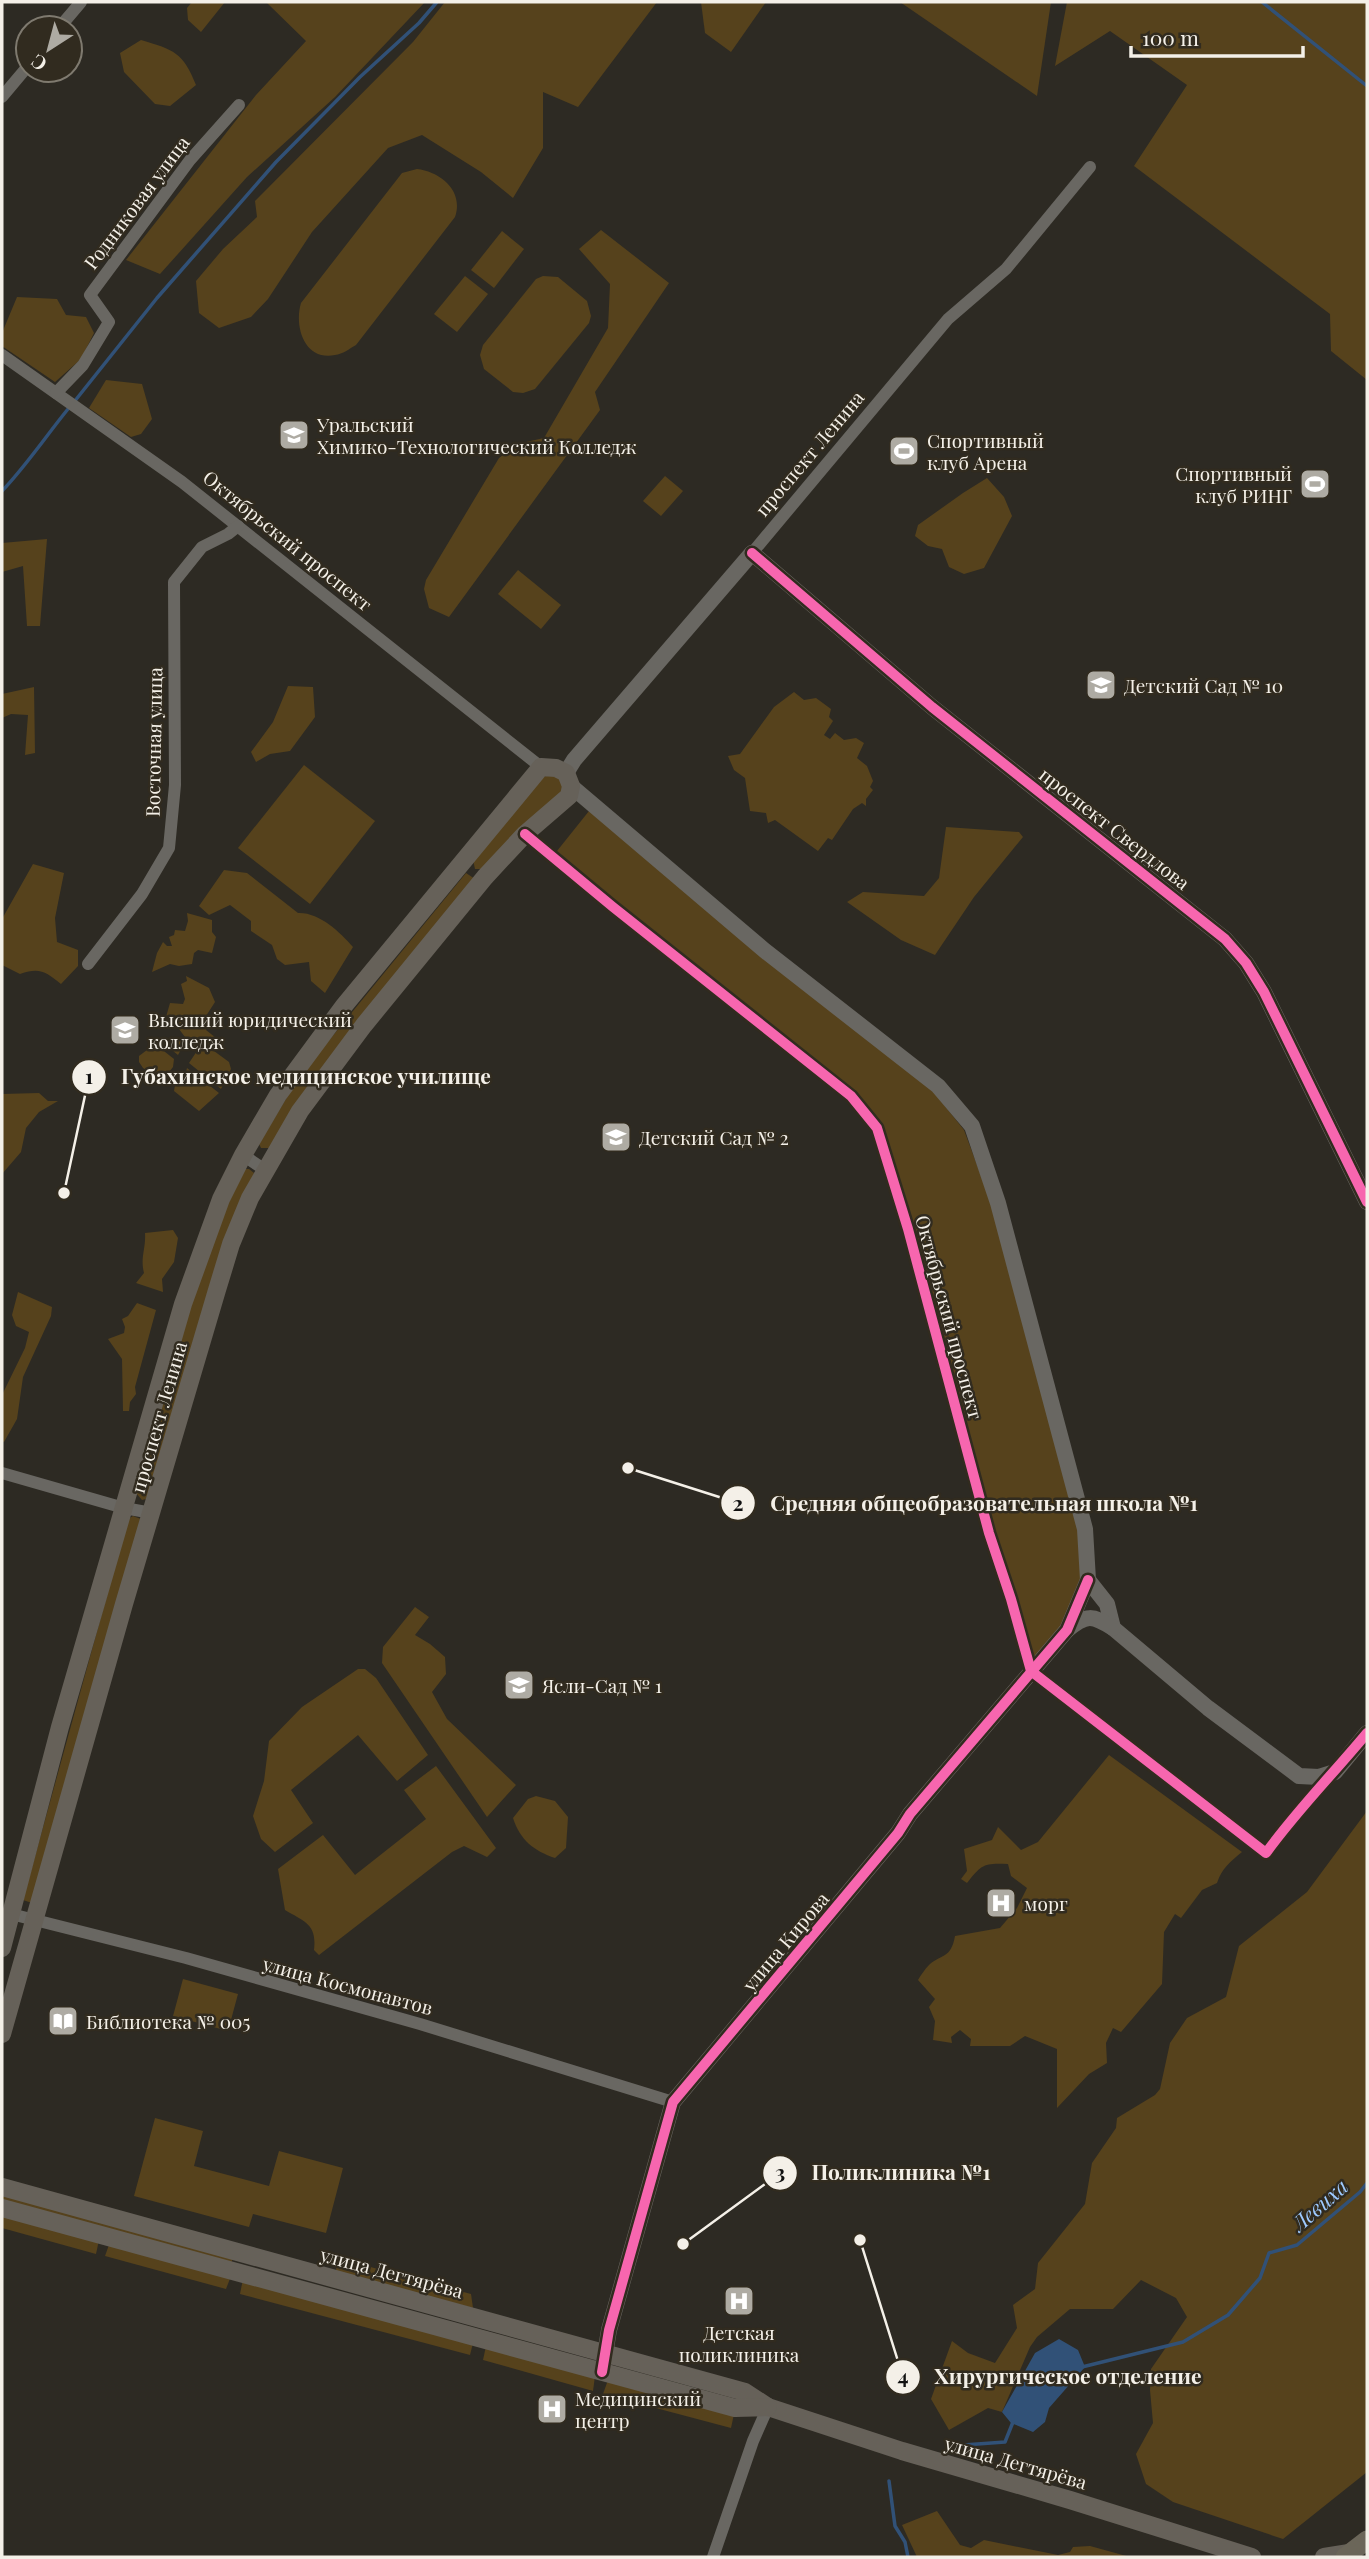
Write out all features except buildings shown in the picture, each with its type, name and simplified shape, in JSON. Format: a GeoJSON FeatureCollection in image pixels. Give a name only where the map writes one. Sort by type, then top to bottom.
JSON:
{"type":"FeatureCollection","features":[{"type":"Feature","properties":{"kind":"main road"},"geometry":{"type":"LineString","coordinates":[[541,767],[556,768],[568,780]]}},
{"type":"Feature","properties":{"kind":"main road","name":"проспект Ленина"},"geometry":{"type":"LineString","coordinates":[[2,1948],[60,1727],[124,1508],[195,1268],[221,1199],[278,1095],[343,1007],[541,767]]}},
{"type":"Feature","properties":{"kind":"main road","name":"проспект Ленина"},"geometry":{"type":"LineString","coordinates":[[2,2034],[231,1244],[265,1170],[300,1111],[364,1025],[485,877],[525,834],[569,796],[568,780]]}},
{"type":"Feature","properties":{"kind":"main road"},"geometry":{"type":"LineString","coordinates":[[464,860],[473,872],[485,877]]}},
{"type":"Feature","properties":{"kind":"main road","name":"улица Дегтярёва"},"geometry":{"type":"LineString","coordinates":[[2,2188],[604,2351],[745,2392],[768,2407],[902,2451],[1253,2557]]}},
{"type":"Feature","properties":{"kind":"main road","name":"улица Дегтярёва"},"geometry":{"type":"LineString","coordinates":[[2,2208],[735,2408],[768,2407]]}},
{"type":"Feature","properties":{"kind":"main road"},"geometry":{"type":"LineString","coordinates":[[1324,2557],[1347,2555],[1367,2540]]}},
{"type":"Feature","properties":{"kind":"street"},"geometry":{"type":"LineString","coordinates":[[2,97],[14,83]]}},
{"type":"Feature","properties":{"kind":"street","name":"Родниковая улица"},"geometry":{"type":"LineString","coordinates":[[56,393],[83,365],[109,322],[90,295],[190,160],[239,104]]}},
{"type":"Feature","properties":{"kind":"street","name":"проспект Ленина"},"geometry":{"type":"LineString","coordinates":[[568,780],[574,760],[948,319],[1006,269],[1090,167]]}},
{"type":"Feature","properties":{"kind":"street","name":"Октябрьский проспект"},"geometry":{"type":"LineString","coordinates":[[2,355],[182,482],[541,767]]}},
{"type":"Feature","properties":{"kind":"street","name":"Восточная улица"},"geometry":{"type":"LineString","coordinates":[[88,964],[142,894],[169,848],[175,785],[174,582],[202,547],[228,534],[237,526]]}},
{"type":"Feature","properties":{"kind":"street","name":"проспект Свердлова"},"geometry":{"type":"LineString","coordinates":[[752,553],[939,713],[1225,939],[1246,963],[1264,992],[1367,1202]]}},
{"type":"Feature","properties":{"kind":"street"},"geometry":{"type":"LineString","coordinates":[[568,780],[589,803],[764,950],[938,1086],[972,1126],[1001,1214],[1085,1529],[1088,1580],[1107,1604],[1113,1628],[1208,1708],[1299,1776],[1319,1777],[1335,1772]]}},
{"type":"Feature","properties":{"kind":"street","name":"Октябрьский проспект"},"geometry":{"type":"LineString","coordinates":[[525,834],[851,1096],[877,1128],[908,1229],[989,1533],[1031,1671]]}},
{"type":"Feature","properties":{"kind":"street"},"geometry":{"type":"LineString","coordinates":[[243,1155],[265,1170]]}},
{"type":"Feature","properties":{"kind":"street"},"geometry":{"type":"LineString","coordinates":[[2,1473],[124,1508],[152,1513]]}},
{"type":"Feature","properties":{"kind":"street","name":"улица Кирова"},"geometry":{"type":"LineString","coordinates":[[1067,1630],[1088,1580]]}},
{"type":"Feature","properties":{"kind":"street","name":"улица Кирова"},"geometry":{"type":"LineString","coordinates":[[603,2372],[604,2351],[673,2102],[1067,1630],[1080,1620],[1095,1617],[1113,1628]]}},
{"type":"Feature","properties":{"kind":"street"},"geometry":{"type":"LineString","coordinates":[[1031,1671],[1266,1853],[1283,1829],[1367,1733]]}},
{"type":"Feature","properties":{"kind":"street","name":"улица Космонавтов"},"geometry":{"type":"LineString","coordinates":[[11,1913],[186,1958],[421,2024],[673,2102]]}},
{"type":"Feature","properties":{"kind":"street"},"geometry":{"type":"LineString","coordinates":[[713,2557],[753,2441],[768,2407]]}},
{"type":"Feature","properties":{"kind":"shaded area"},"geometry":{"type":"Polygon","coordinates":[[[192,2],[225,2],[201,32],[188,20],[187,8],[192,2]]]}},
{"type":"Feature","properties":{"kind":"shaded area"},"geometry":{"type":"Polygon","coordinates":[[[266,2],[425,2],[335,97],[247,177],[160,274],[126,260],[256,95],[306,41],[266,2]]]}},
{"type":"Feature","properties":{"kind":"shaded area"},"geometry":{"type":"Polygon","coordinates":[[[445,2],[657,2],[578,107],[543,92],[543,148],[513,198],[481,172],[422,135],[388,148],[312,232],[268,299],[251,317],[219,328],[199,313],[196,281],[223,249],[257,217],[255,201],[413,42],[445,2]]]}},
{"type":"Feature","properties":{"kind":"shaded area"},"geometry":{"type":"Polygon","coordinates":[[[701,2],[766,2],[731,52],[705,33],[701,2]]]}},
{"type":"Feature","properties":{"kind":"shaded area"},"geometry":{"type":"Polygon","coordinates":[[[900,2],[1051,2],[1037,96],[900,2]]]}},
{"type":"Feature","properties":{"kind":"shaded area"},"geometry":{"type":"Polygon","coordinates":[[[1067,2],[1367,2],[1367,380],[1331,351],[1330,314],[1134,166],[1187,85],[1110,31],[1055,66],[1067,2]]]}},
{"type":"Feature","properties":{"kind":"shaded area"},"geometry":{"type":"Polygon","coordinates":[[[141,40],[176,54],[187,65],[196,85],[170,106],[155,104],[124,72],[120,53],[141,40]]]}},
{"type":"Feature","properties":{"kind":"shaded area"},"geometry":{"type":"Polygon","coordinates":[[[417,169],[434,174],[448,184],[456,199],[455,217],[356,345],[335,355],[316,353],[304,340],[301,331],[301,303],[402,173],[417,169]]]}},
{"type":"Feature","properties":{"kind":"shaded area"},"geometry":{"type":"Polygon","coordinates":[[[601,230],[669,283],[595,392],[600,410],[449,617],[429,608],[424,589],[426,580],[499,458],[517,444],[544,438],[608,328],[610,284],[579,249],[601,230]]]}},
{"type":"Feature","properties":{"kind":"shaded area"},"geometry":{"type":"Polygon","coordinates":[[[502,231],[524,249],[494,288],[471,270],[502,231]]]}},
{"type":"Feature","properties":{"kind":"shaded area"},"geometry":{"type":"Polygon","coordinates":[[[465,276],[488,294],[457,332],[434,314],[465,276]]]}},
{"type":"Feature","properties":{"kind":"shaded area"},"geometry":{"type":"Polygon","coordinates":[[[543,276],[558,277],[587,301],[591,316],[589,323],[535,389],[523,393],[513,392],[484,369],[480,355],[483,345],[536,279],[543,276]]]}},
{"type":"Feature","properties":{"kind":"shaded area"},"geometry":{"type":"Polygon","coordinates":[[[17,297],[57,299],[66,315],[86,317],[94,333],[81,359],[55,382],[2,346],[2,333],[17,297]]]}},
{"type":"Feature","properties":{"kind":"shaded area"},"geometry":{"type":"Polygon","coordinates":[[[106,380],[142,384],[152,419],[141,434],[131,437],[89,408],[106,380]]]}},
{"type":"Feature","properties":{"kind":"shaded area"},"geometry":{"type":"Polygon","coordinates":[[[665,476],[683,491],[661,516],[643,501],[665,476]]]}},
{"type":"Feature","properties":{"kind":"shaded area"},"geometry":{"type":"Polygon","coordinates":[[[987,478],[1004,497],[1012,516],[984,568],[964,574],[949,567],[942,549],[928,546],[915,536],[918,525],[987,478]]]}},
{"type":"Feature","properties":{"kind":"shaded area"},"geometry":{"type":"Polygon","coordinates":[[[47,539],[40,626],[27,626],[23,566],[2,572],[2,543],[47,539]]]}},
{"type":"Feature","properties":{"kind":"shaded area"},"geometry":{"type":"Polygon","coordinates":[[[518,570],[561,605],[541,629],[498,594],[518,570]]]}},
{"type":"Feature","properties":{"kind":"shaded area"},"geometry":{"type":"Polygon","coordinates":[[[288,686],[313,687],[315,717],[290,751],[270,754],[256,762],[251,752],[273,722],[288,686]]]}},
{"type":"Feature","properties":{"kind":"shaded area"},"geometry":{"type":"Polygon","coordinates":[[[34,687],[35,753],[25,755],[28,715],[11,714],[2,718],[2,694],[34,687]]]}},
{"type":"Feature","properties":{"kind":"shaded area"},"geometry":{"type":"Polygon","coordinates":[[[794,692],[804,700],[816,698],[831,709],[829,717],[833,721],[824,735],[830,739],[835,733],[844,740],[856,738],[864,743],[857,758],[867,766],[873,781],[870,787],[873,790],[866,799],[866,806],[862,803],[853,809],[832,840],[828,838],[818,851],[775,820],[768,823],[766,813],[750,811],[745,778],[734,770],[728,756],[740,754],[774,707],[794,692]]]}},
{"type":"Feature","properties":{"kind":"shaded area"},"geometry":{"type":"Polygon","coordinates":[[[304,765],[375,821],[310,904],[238,848],[304,765]]]}},
{"type":"Feature","properties":{"kind":"shaded area"},"geometry":{"type":"Polygon","coordinates":[[[551,775],[561,779],[564,791],[483,869],[475,869],[473,860],[542,777],[551,775]]]}},
{"type":"Feature","properties":{"kind":"shaded area"},"geometry":{"type":"Polygon","coordinates":[[[589,811],[933,1091],[964,1130],[999,1224],[1083,1536],[1081,1580],[1061,1628],[1031,1661],[878,1125],[553,856],[589,811]]]}},
{"type":"Feature","properties":{"kind":"shaded area"},"geometry":{"type":"Polygon","coordinates":[[[946,827],[1019,832],[1023,837],[974,897],[935,955],[901,940],[847,902],[863,892],[924,896],[939,878],[946,827]]]}},
{"type":"Feature","properties":{"kind":"shaded area"},"geometry":{"type":"Polygon","coordinates":[[[33,864],[64,873],[55,918],[57,942],[78,950],[78,966],[61,984],[42,972],[20,974],[2,965],[2,919],[33,864]]]}},
{"type":"Feature","properties":{"kind":"shaded area"},"geometry":{"type":"Polygon","coordinates":[[[224,870],[247,873],[298,913],[321,919],[353,947],[325,993],[311,981],[309,962],[285,965],[277,959],[272,945],[251,931],[251,921],[230,905],[209,915],[199,906],[224,870]]]}},
{"type":"Feature","properties":{"kind":"shaded area"},"geometry":{"type":"Polygon","coordinates":[[[466,873],[475,879],[270,1148],[261,1148],[259,1144],[299,1077],[466,873]]]}},
{"type":"Feature","properties":{"kind":"shaded area"},"geometry":{"type":"Polygon","coordinates":[[[187,913],[212,920],[212,932],[216,937],[212,953],[198,950],[194,953],[192,964],[170,964],[152,972],[163,942],[172,946],[169,937],[174,935],[175,930],[185,931],[187,913]]]}},
{"type":"Feature","properties":{"kind":"shaded area"},"geometry":{"type":"Polygon","coordinates":[[[186,976],[209,988],[215,1002],[206,1016],[206,1030],[216,1038],[214,1051],[229,1062],[231,1069],[221,1089],[189,1063],[197,1051],[194,1046],[184,1044],[178,1055],[162,1042],[171,1043],[185,1037],[173,1021],[166,1017],[170,1003],[183,1004],[185,999],[181,984],[187,981],[186,976]]]}},
{"type":"Feature","properties":{"kind":"shaded area"},"geometry":{"type":"Polygon","coordinates":[[[155,1044],[174,1059],[173,1067],[162,1081],[139,1062],[139,1056],[155,1044]]]}},
{"type":"Feature","properties":{"kind":"shaded area"},"geometry":{"type":"Polygon","coordinates":[[[187,1068],[219,1093],[199,1111],[174,1091],[175,1085],[184,1079],[187,1068]]]}},
{"type":"Feature","properties":{"kind":"shaded area"},"geometry":{"type":"Polygon","coordinates":[[[39,1093],[48,1101],[58,1101],[39,1112],[26,1128],[21,1152],[2,1174],[2,1094],[39,1093]]]}},
{"type":"Feature","properties":{"kind":"shaded area"},"geometry":{"type":"Polygon","coordinates":[[[243,1169],[254,1173],[253,1178],[146,1499],[142,1500],[136,1493],[202,1266],[243,1169]]]}},
{"type":"Feature","properties":{"kind":"shaded area"},"geometry":{"type":"Polygon","coordinates":[[[173,1230],[178,1238],[174,1262],[162,1279],[163,1292],[136,1283],[144,1273],[145,1233],[173,1230]]]}},
{"type":"Feature","properties":{"kind":"shaded area"},"geometry":{"type":"Polygon","coordinates":[[[18,1292],[52,1307],[51,1316],[23,1377],[17,1419],[4,1442],[2,1395],[25,1348],[29,1332],[16,1326],[12,1315],[18,1292]]]}},
{"type":"Feature","properties":{"kind":"shaded area"},"geometry":{"type":"Polygon","coordinates":[[[137,1303],[156,1310],[135,1387],[136,1394],[130,1402],[129,1411],[123,1411],[122,1359],[108,1339],[124,1333],[122,1319],[128,1316],[137,1303]]]}},
{"type":"Feature","properties":{"kind":"shaded area"},"geometry":{"type":"Polygon","coordinates":[[[133,1516],[141,1519],[32,1903],[23,1900],[128,1519],[133,1516]]]}},
{"type":"Feature","properties":{"kind":"shaded area"},"geometry":{"type":"Polygon","coordinates":[[[415,1607],[429,1617],[415,1635],[445,1657],[446,1674],[432,1692],[447,1719],[516,1785],[487,1817],[382,1663],[383,1647],[415,1607]]]}},
{"type":"Feature","properties":{"kind":"shaded area"},"geometry":{"type":"Polygon","coordinates":[[[358,1669],[365,1669],[376,1678],[428,1755],[397,1781],[358,1735],[291,1790],[313,1823],[275,1852],[261,1839],[253,1816],[264,1781],[269,1741],[302,1707],[358,1669]]]}},
{"type":"Feature","properties":{"kind":"shaded area"},"geometry":{"type":"Polygon","coordinates":[[[1109,1755],[1242,1852],[1224,1869],[1217,1883],[1202,1890],[1181,1918],[1175,1914],[1164,1932],[1162,1984],[1121,2032],[1113,2028],[1106,2043],[1107,2063],[1089,2074],[1057,2108],[1057,2049],[1025,2036],[1010,2046],[970,2046],[971,2039],[960,2030],[951,2037],[952,2043],[933,2040],[935,2021],[929,2007],[935,1999],[918,1980],[929,1965],[951,1949],[955,1936],[1000,1928],[1017,1908],[1027,1888],[1011,1876],[1008,1864],[984,1866],[967,1883],[961,1879],[967,1871],[964,1849],[992,1840],[998,1827],[1021,1850],[1038,1842],[1109,1755]]]}},
{"type":"Feature","properties":{"kind":"shaded area"},"geometry":{"type":"Polygon","coordinates":[[[436,1766],[496,1848],[487,1857],[464,1846],[452,1852],[319,1955],[314,1950],[314,1934],[308,1925],[285,1910],[278,1869],[323,1835],[355,1875],[426,1819],[404,1790],[436,1766]]]}},
{"type":"Feature","properties":{"kind":"shaded area"},"geometry":{"type":"Polygon","coordinates":[[[536,1796],[555,1801],[568,1817],[566,1848],[555,1858],[529,1844],[513,1818],[528,1799],[536,1796]]]}},
{"type":"Feature","properties":{"kind":"shaded area"},"geometry":{"type":"Polygon","coordinates":[[[1367,1811],[1367,2472],[1283,2539],[1173,2502],[1146,2484],[1136,2454],[1153,2423],[1151,2369],[1187,2317],[1176,2298],[1141,2280],[1113,2309],[1070,2309],[1037,2337],[1030,2347],[1002,2412],[988,2408],[949,2430],[931,2399],[952,2341],[968,2353],[995,2363],[1017,2328],[1013,2305],[1035,2289],[1038,2263],[1085,2204],[1092,2163],[1116,2128],[1117,2118],[1155,2095],[1160,2089],[1170,2043],[1187,2018],[1226,1997],[1239,1946],[1307,1892],[1367,1811]]]}},
{"type":"Feature","properties":{"kind":"shaded area"},"geometry":{"type":"Polygon","coordinates":[[[183,1979],[238,1994],[228,2031],[173,2016],[183,1979]]]}},
{"type":"Feature","properties":{"kind":"shaded area"},"geometry":{"type":"Polygon","coordinates":[[[155,2118],[203,2131],[194,2166],[269,2186],[279,2151],[343,2168],[326,2233],[253,2214],[249,2227],[134,2196],[155,2118]]]}},
{"type":"Feature","properties":{"kind":"shaded area"},"geometry":{"type":"Polygon","coordinates":[[[2,2195],[233,2258],[231,2264],[2,2202],[2,2195]]]}},
{"type":"Feature","properties":{"kind":"shaded area"},"geometry":{"type":"Polygon","coordinates":[[[2,2214],[99,2240],[96,2254],[2,2228],[2,2214]]]}},
{"type":"Feature","properties":{"kind":"shaded area"},"geometry":{"type":"Polygon","coordinates":[[[110,2242],[231,2276],[226,2289],[105,2256],[110,2242]]]}},
{"type":"Feature","properties":{"kind":"shaded area"},"geometry":{"type":"Polygon","coordinates":[[[337,2258],[471,2294],[473,2308],[336,2272],[337,2258]]]}},
{"type":"Feature","properties":{"kind":"shaded area"},"geometry":{"type":"Polygon","coordinates":[[[243,2279],[473,2343],[470,2355],[240,2294],[243,2279]]]}},
{"type":"Feature","properties":{"kind":"shaded area"},"geometry":{"type":"Polygon","coordinates":[[[486,2346],[595,2376],[593,2391],[483,2360],[486,2346]]]}},
{"type":"Feature","properties":{"kind":"shaded area"},"geometry":{"type":"Polygon","coordinates":[[[608,2380],[734,2414],[731,2428],[603,2394],[608,2380]]]}},
{"type":"Feature","properties":{"kind":"shaded area"},"geometry":{"type":"Polygon","coordinates":[[[937,2511],[960,2545],[971,2548],[984,2540],[1058,2555],[1070,2552],[1073,2547],[1090,2546],[1130,2557],[917,2557],[902,2525],[937,2511]]]}},
{"type":"Feature","properties":{"kind":"water"},"geometry":{"type":"Polygon","coordinates":[[[1059,2339],[1078,2350],[1085,2367],[1049,2408],[1045,2422],[1033,2432],[1011,2423],[1002,2412],[1035,2353],[1059,2339]]]}},
{"type":"Feature","properties":{"kind":"waterway"},"geometry":{"type":"LineString","coordinates":[[74,402],[157,298],[276,162],[360,77],[419,23],[437,2]]}},
{"type":"Feature","properties":{"kind":"waterway"},"geometry":{"type":"LineString","coordinates":[[1262,2],[1367,86]]}},
{"type":"Feature","properties":{"kind":"waterway"},"geometry":{"type":"LineString","coordinates":[[2,491],[68,409]]}},
{"type":"Feature","properties":{"kind":"waterway","name":"Левиха"},"geometry":{"type":"LineString","coordinates":[[1082,2367],[1183,2342],[1228,2315],[1260,2278],[1269,2253],[1297,2245],[1367,2183]]}},
{"type":"Feature","properties":{"kind":"waterway","name":"Левиха"},"geometry":{"type":"LineString","coordinates":[[950,2446],[1005,2442],[1013,2422]]}},
{"type":"Feature","properties":{"kind":"waterway","name":"Левиха"},"geometry":{"type":"LineString","coordinates":[[889,2481],[895,2526],[905,2542],[908,2557]]}},
{"type":"Feature","properties":{"kind":"cycle path"},"geometry":{"type":"LineString","coordinates":[[752,553],[932,707],[1225,939],[1246,963],[1264,992],[1367,1202]]}},
{"type":"Feature","properties":{"kind":"cycle path"},"geometry":{"type":"LineString","coordinates":[[525,834],[851,1096],[877,1128],[908,1229],[989,1533],[1031,1671],[1266,1853],[1367,1733]]}},
{"type":"Feature","properties":{"kind":"cycle path"},"geometry":{"type":"LineString","coordinates":[[602,2372],[609,2330],[673,2102],[898,1833],[910,1814],[1067,1630],[1088,1580]]}},
{"type":"Feature","properties":{"kind":"place","name":"Уральский Химико-Технологический Колледж"},"geometry":{"type":"Point","coordinates":[294,435]}},
{"type":"Feature","properties":{"kind":"place","name":"Спортивный клуб Арена"},"geometry":{"type":"Point","coordinates":[904,451]}},
{"type":"Feature","properties":{"kind":"place","name":"Спортивный клуб РИНГ"},"geometry":{"type":"Point","coordinates":[1315,484]}},
{"type":"Feature","properties":{"kind":"place","name":"Детский Сад № 10"},"geometry":{"type":"Point","coordinates":[1101,685]}},
{"type":"Feature","properties":{"kind":"place","name":"Высший юридический колледж"},"geometry":{"type":"Point","coordinates":[125,1030]}},
{"type":"Feature","properties":{"kind":"place","name":"Детский Сад № 2"},"geometry":{"type":"Point","coordinates":[616,1137]}},
{"type":"Feature","properties":{"kind":"place","name":"Губахинское медицинское училище"},"geometry":{"type":"Point","coordinates":[64,1193]}},
{"type":"Feature","properties":{"kind":"place","name":"Средняя общеобразовательная школа №1"},"geometry":{"type":"Point","coordinates":[628,1468]}},
{"type":"Feature","properties":{"kind":"place","name":"Ясли-Сад № 1"},"geometry":{"type":"Point","coordinates":[519,1685]}},
{"type":"Feature","properties":{"kind":"place","name":"морг"},"geometry":{"type":"Point","coordinates":[1001,1903]}},
{"type":"Feature","properties":{"kind":"place","name":"Библиотека № 005"},"geometry":{"type":"Point","coordinates":[63,2021]}},
{"type":"Feature","properties":{"kind":"place","name":"Хирургическое отделение"},"geometry":{"type":"Point","coordinates":[860,2240]}},
{"type":"Feature","properties":{"kind":"place","name":"Поликлиника №1"},"geometry":{"type":"Point","coordinates":[683,2244]}},
{"type":"Feature","properties":{"kind":"place","name":"Детская поликлиника"},"geometry":{"type":"Point","coordinates":[739,2301]}},
{"type":"Feature","properties":{"kind":"place","name":"Медицинский центр"},"geometry":{"type":"Point","coordinates":[552,2409]}}]}
